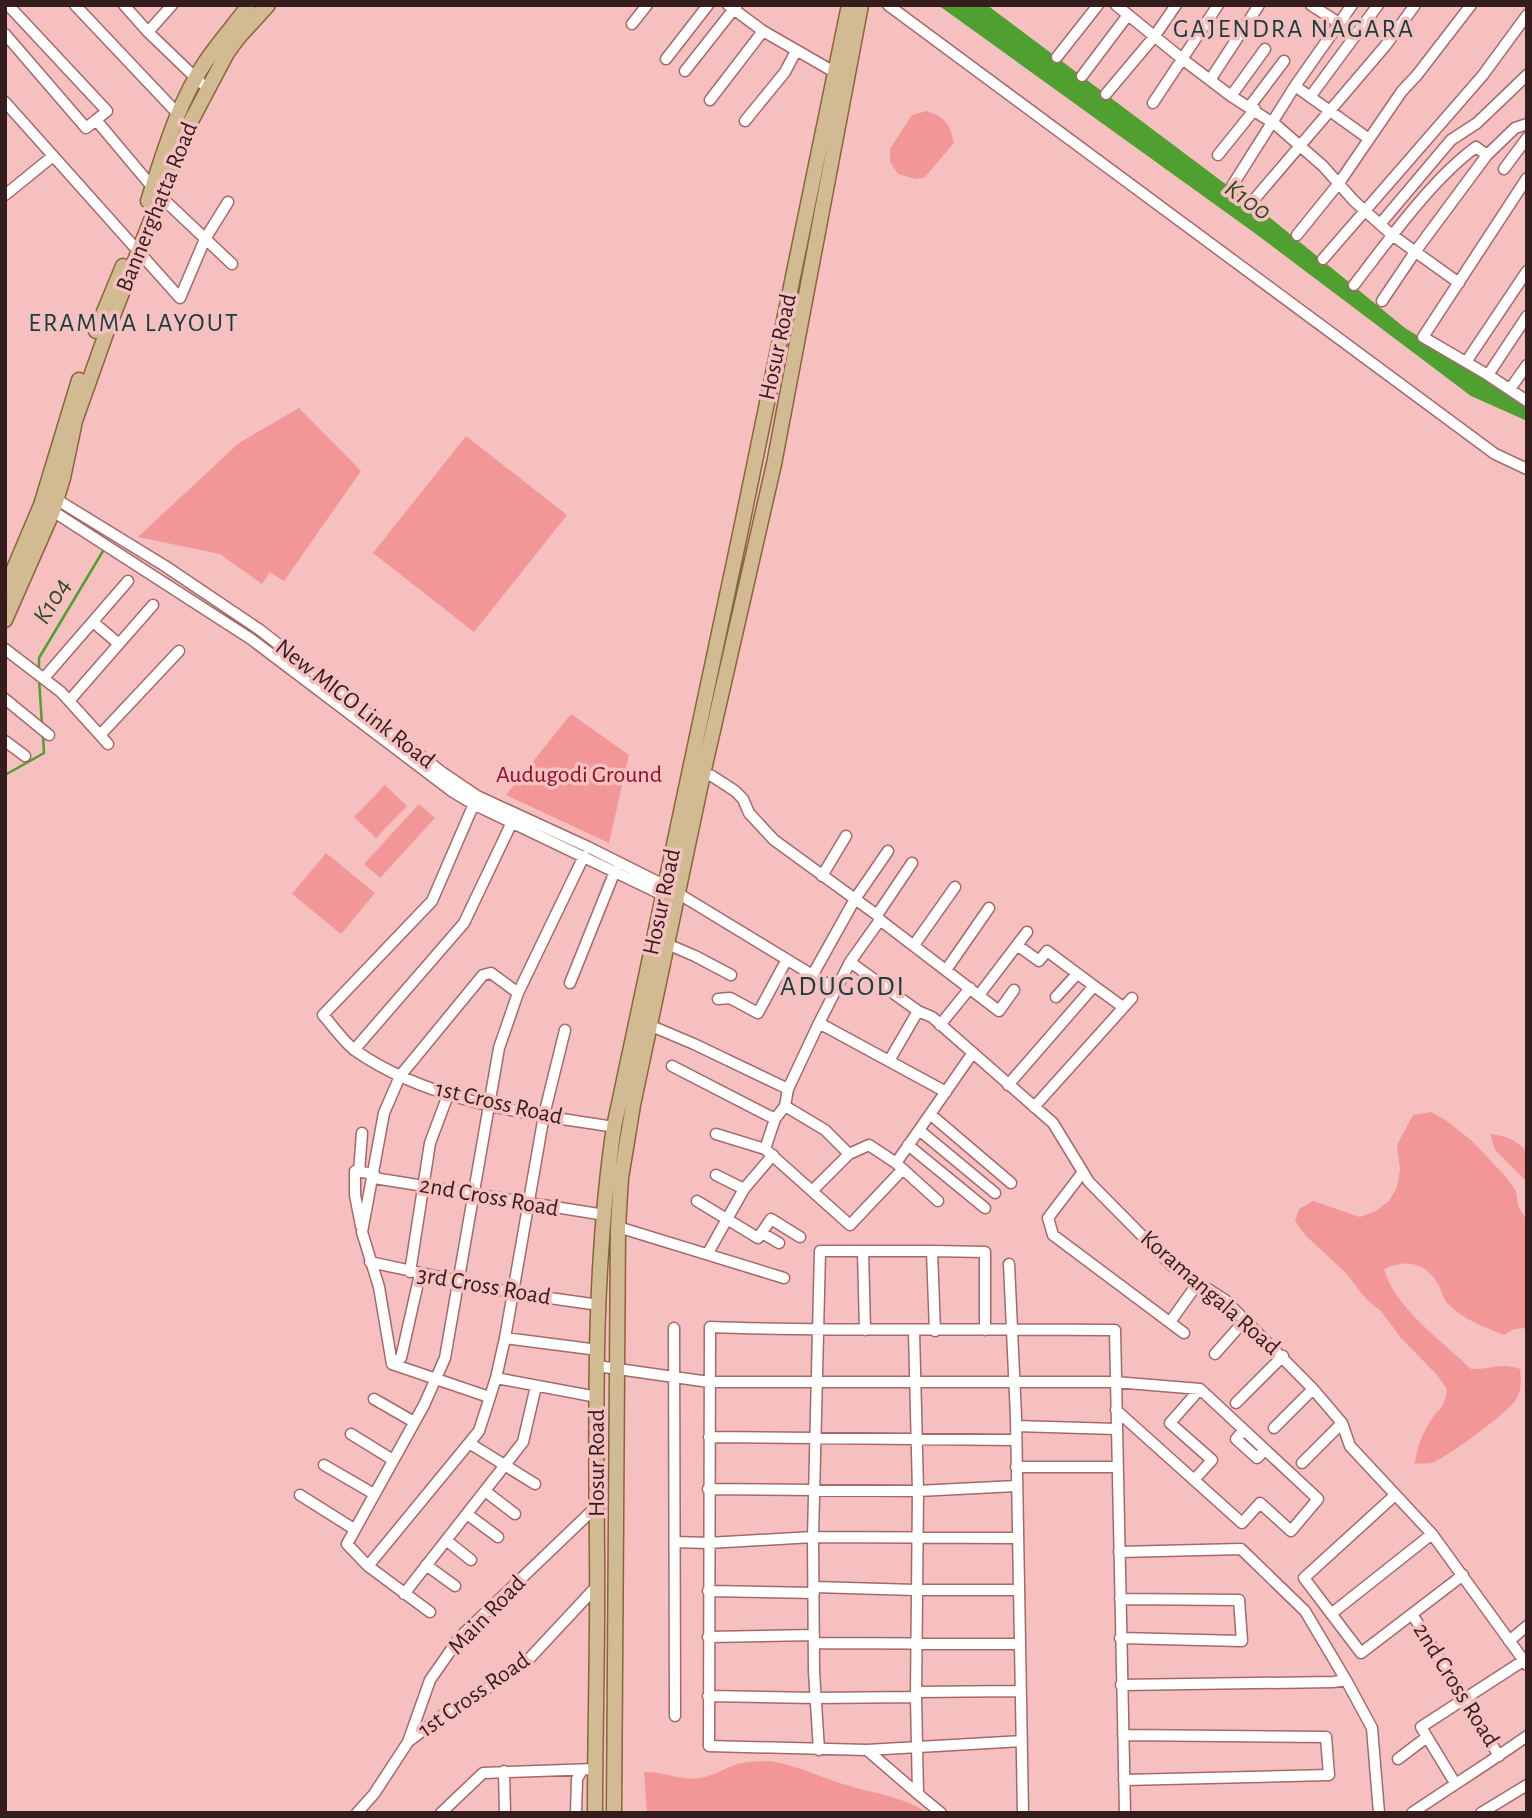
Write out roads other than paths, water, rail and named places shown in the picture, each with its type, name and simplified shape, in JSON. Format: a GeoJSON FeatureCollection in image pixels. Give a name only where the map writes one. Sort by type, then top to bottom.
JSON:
{"type":"FeatureCollection","features":[{"type":"Feature","properties":{"kind":"main road","name":"Hosur Road"},"geometry":{"type":"LineString","coordinates":[[614,1813],[618,1227],[625,1155],[667,944],[671,894],[849,5]]}},
{"type":"Feature","properties":{"kind":"main road","name":"Hosur Road"},"geometry":{"type":"LineString","coordinates":[[595,1813],[595,1789],[589,1770],[598,1696],[597,1366],[607,1174],[614,1127],[703,774],[776,455],[861,5]]}},
{"type":"Feature","properties":{"kind":"main road","name":"Bannerghatta Road"},"geometry":{"type":"LineString","coordinates":[[156,190],[208,89],[258,7]]}},
{"type":"Feature","properties":{"kind":"main road","name":"Bannerghatta Road"},"geometry":{"type":"LineString","coordinates":[[5,621],[49,502],[75,421],[78,397],[107,328],[156,190],[179,115],[205,62],[258,7]]}},
{"type":"Feature","properties":{"kind":"main road","name":"Bannerghatta Road"},"geometry":{"type":"LineString","coordinates":[[5,590],[49,502]]}},
{"type":"Feature","properties":{"kind":"main road"},"geometry":{"type":"LineString","coordinates":[[595,1789],[614,1790]]}},
{"type":"Feature","properties":{"kind":"street"},"geometry":{"type":"LineString","coordinates":[[5,34],[86,128],[107,111],[8,5]]}},
{"type":"Feature","properties":{"kind":"street"},"geometry":{"type":"LineString","coordinates":[[75,5],[179,115]]}},
{"type":"Feature","properties":{"kind":"street"},"geometry":{"type":"LineString","coordinates":[[124,5],[148,32],[208,89]]}},
{"type":"Feature","properties":{"kind":"street"},"geometry":{"type":"LineString","coordinates":[[148,32],[172,5]]}},
{"type":"Feature","properties":{"kind":"street"},"geometry":{"type":"LineString","coordinates":[[632,24],[648,5]]}},
{"type":"Feature","properties":{"kind":"street"},"geometry":{"type":"LineString","coordinates":[[666,59],[708,5]]}},
{"type":"Feature","properties":{"kind":"street"},"geometry":{"type":"LineString","coordinates":[[888,5],[1495,454],[1527,469]]}},
{"type":"Feature","properties":{"kind":"street"},"geometry":{"type":"LineString","coordinates":[[1057,57],[1098,5]]}},
{"type":"Feature","properties":{"kind":"street"},"geometry":{"type":"LineString","coordinates":[[1116,5],[1231,96],[1272,121],[1392,235],[1459,283]]}},
{"type":"Feature","properties":{"kind":"street"},"geometry":{"type":"LineString","coordinates":[[1106,94],[1154,37],[1176,5]]}},
{"type":"Feature","properties":{"kind":"street"},"geometry":{"type":"LineString","coordinates":[[1153,103],[1218,5]]}},
{"type":"Feature","properties":{"kind":"street"},"geometry":{"type":"LineString","coordinates":[[1210,80],[1256,9],[1242,5]]}},
{"type":"Feature","properties":{"kind":"street"},"geometry":{"type":"LineString","coordinates":[[1311,5],[1339,23]]}},
{"type":"Feature","properties":{"kind":"street"},"geometry":{"type":"LineString","coordinates":[[1232,186],[1295,86],[1352,5]]}},
{"type":"Feature","properties":{"kind":"street"},"geometry":{"type":"LineString","coordinates":[[1310,97],[1378,5]]}},
{"type":"Feature","properties":{"kind":"street"},"geometry":{"type":"LineString","coordinates":[[1252,202],[1415,5]]}},
{"type":"Feature","properties":{"kind":"street"},"geometry":{"type":"LineString","coordinates":[[1297,235],[1339,183],[1402,91],[1471,5]]}},
{"type":"Feature","properties":{"kind":"street"},"geometry":{"type":"LineString","coordinates":[[685,71],[733,7],[763,31],[836,73]]}},
{"type":"Feature","properties":{"kind":"street"},"geometry":{"type":"LineString","coordinates":[[1082,76],[1128,15]]}},
{"type":"Feature","properties":{"kind":"street"},"geometry":{"type":"LineString","coordinates":[[1323,259],[1483,75],[1527,15]]}},
{"type":"Feature","properties":{"kind":"street"},"geometry":{"type":"LineString","coordinates":[[710,100],[763,31]]}},
{"type":"Feature","properties":{"kind":"street"},"geometry":{"type":"LineString","coordinates":[[1231,96],[1265,49]]}},
{"type":"Feature","properties":{"kind":"street"},"geometry":{"type":"LineString","coordinates":[[745,121],[785,72],[796,51]]}},
{"type":"Feature","properties":{"kind":"street"},"geometry":{"type":"LineString","coordinates":[[1218,155],[1284,61]]}},
{"type":"Feature","properties":{"kind":"street"},"geometry":{"type":"LineString","coordinates":[[1381,223],[1451,140],[1477,123],[1527,75]]}},
{"type":"Feature","properties":{"kind":"street"},"geometry":{"type":"LineString","coordinates":[[1295,86],[1369,139]]}},
{"type":"Feature","properties":{"kind":"street"},"geometry":{"type":"LineString","coordinates":[[5,102],[180,298],[205,239],[228,202]]}},
{"type":"Feature","properties":{"kind":"street"},"geometry":{"type":"LineString","coordinates":[[5,123],[15,114]]}},
{"type":"Feature","properties":{"kind":"street"},"geometry":{"type":"LineString","coordinates":[[96,120],[156,190],[232,264]]}},
{"type":"Feature","properties":{"kind":"street"},"geometry":{"type":"LineString","coordinates":[[1382,301],[1487,155],[1515,128],[1527,124]]}},
{"type":"Feature","properties":{"kind":"street"},"geometry":{"type":"LineString","coordinates":[[1504,169],[1527,138]]}},
{"type":"Feature","properties":{"kind":"street"},"geometry":{"type":"LineString","coordinates":[[1354,285],[1392,235],[1462,158],[1476,147],[1487,155]]}},
{"type":"Feature","properties":{"kind":"street"},"geometry":{"type":"LineString","coordinates":[[5,195],[53,156]]}},
{"type":"Feature","properties":{"kind":"street"},"geometry":{"type":"LineString","coordinates":[[1527,178],[1423,337],[1527,401]]}},
{"type":"Feature","properties":{"kind":"street"},"geometry":{"type":"LineString","coordinates":[[1466,362],[1527,271]]}},
{"type":"Feature","properties":{"kind":"street"},"geometry":{"type":"LineString","coordinates":[[1488,375],[1527,316]]}},
{"type":"Feature","properties":{"kind":"street"},"geometry":{"type":"LineString","coordinates":[[1510,389],[1527,365]]}},
{"type":"Feature","properties":{"kind":"street","name":"New MICO Link Road"},"geometry":{"type":"LineString","coordinates":[[49,502],[165,566],[260,630],[475,800],[671,894]]}},
{"type":"Feature","properties":{"kind":"street"},"geometry":{"type":"LineString","coordinates":[[41,676],[128,581]]}},
{"type":"Feature","properties":{"kind":"street"},"geometry":{"type":"LineString","coordinates":[[69,701],[153,605]]}},
{"type":"Feature","properties":{"kind":"street"},"geometry":{"type":"LineString","coordinates":[[93,622],[119,644]]}},
{"type":"Feature","properties":{"kind":"street"},"geometry":{"type":"LineString","coordinates":[[5,649],[69,701],[104,739],[179,651]]}},
{"type":"Feature","properties":{"kind":"street"},"geometry":{"type":"LineString","coordinates":[[5,699],[49,735]]}},
{"type":"Feature","properties":{"kind":"street"},"geometry":{"type":"LineString","coordinates":[[5,741],[25,756]]}},
{"type":"Feature","properties":{"kind":"street"},"geometry":{"type":"LineString","coordinates":[[703,774],[735,791],[743,799],[748,813],[774,840],[999,1011],[1014,990]]}},
{"type":"Feature","properties":{"kind":"street","name":"1st Cross Road"},"geometry":{"type":"LineString","coordinates":[[475,800],[432,901],[323,1016],[354,1050],[400,1076],[448,1095],[614,1127]]}},
{"type":"Feature","properties":{"kind":"street"},"geometry":{"type":"LineString","coordinates":[[354,1050],[464,923],[514,818]]}},
{"type":"Feature","properties":{"kind":"street","name":"New MICO Link Road"},"geometry":{"type":"LineString","coordinates":[[514,818],[584,856],[671,894]]}},
{"type":"Feature","properties":{"kind":"street"},"geometry":{"type":"LineString","coordinates":[[822,876],[846,836]]}},
{"type":"Feature","properties":{"kind":"street"},"geometry":{"type":"LineString","coordinates":[[812,976],[855,899],[888,851]]}},
{"type":"Feature","properties":{"kind":"street"},"geometry":{"type":"LineString","coordinates":[[430,1612],[368,1566],[347,1544],[414,1422],[445,1358],[499,1048],[518,993],[584,856]]}},
{"type":"Feature","properties":{"kind":"street"},"geometry":{"type":"LineString","coordinates":[[708,1253],[744,1189],[769,1152],[775,1119],[785,1106],[788,1089],[850,962],[912,863]]}},
{"type":"Feature","properties":{"kind":"street"},"geometry":{"type":"LineString","coordinates":[[570,983],[615,870]]}},
{"type":"Feature","properties":{"kind":"street"},"geometry":{"type":"LineString","coordinates":[[914,945],[954,887]]}},
{"type":"Feature","properties":{"kind":"street"},"geometry":{"type":"LineString","coordinates":[[671,894],[837,990]]}},
{"type":"Feature","properties":{"kind":"street"},"geometry":{"type":"LineString","coordinates":[[946,970],[989,908]]}},
{"type":"Feature","properties":{"kind":"street"},"geometry":{"type":"LineString","coordinates":[[940,1025],[974,992],[1027,932]]}},
{"type":"Feature","properties":{"kind":"street"},"geometry":{"type":"LineString","coordinates":[[667,944],[731,975]]}},
{"type":"Feature","properties":{"kind":"street"},"geometry":{"type":"LineString","coordinates":[[1017,945],[1039,961],[1047,951],[1123,1007]]}},
{"type":"Feature","properties":{"kind":"street"},"geometry":{"type":"LineString","coordinates":[[718,999],[730,998],[758,1013],[786,961]]}},
{"type":"Feature","properties":{"kind":"street","name":"Koramangala Road"},"geometry":{"type":"LineString","coordinates":[[850,962],[918,1011],[932,1017],[1052,1123],[1089,1182],[1172,1266],[1225,1300],[1283,1356],[1342,1423],[1350,1446],[1432,1534],[1525,1663]]}},
{"type":"Feature","properties":{"kind":"street"},"geometry":{"type":"LineString","coordinates":[[362,1232],[384,1113],[400,1076],[483,975],[491,973],[518,993]]}},
{"type":"Feature","properties":{"kind":"street"},"geometry":{"type":"LineString","coordinates":[[1056,997],[1077,974]]}},
{"type":"Feature","properties":{"kind":"street"},"geometry":{"type":"LineString","coordinates":[[1008,1085],[1094,986]]}},
{"type":"Feature","properties":{"kind":"street"},"geometry":{"type":"LineString","coordinates":[[1034,1107],[1132,998]]}},
{"type":"Feature","properties":{"kind":"street"},"geometry":{"type":"LineString","coordinates":[[889,1061],[918,1011]]}},
{"type":"Feature","properties":{"kind":"street"},"geometry":{"type":"LineString","coordinates":[[819,1023],[946,1092]]}},
{"type":"Feature","properties":{"kind":"street"},"geometry":{"type":"LineString","coordinates":[[649,1026],[694,1044],[788,1089]]}},
{"type":"Feature","properties":{"kind":"street"},"geometry":{"type":"LineString","coordinates":[[368,1566],[479,1431],[496,1378],[505,1338],[544,1115],[565,1030]]}},
{"type":"Feature","properties":{"kind":"street"},"geometry":{"type":"LineString","coordinates":[[716,1134],[769,1152],[850,1225],[900,1166],[908,1145],[972,1054]]}},
{"type":"Feature","properties":{"kind":"street"},"geometry":{"type":"LineString","coordinates":[[672,1066],[775,1119]]}},
{"type":"Feature","properties":{"kind":"street"},"geometry":{"type":"LineString","coordinates":[[392,1364],[401,1358],[415,1273],[430,1143],[448,1095]]}},
{"type":"Feature","properties":{"kind":"street"},"geometry":{"type":"LineString","coordinates":[[785,1106],[825,1130],[849,1154]]}},
{"type":"Feature","properties":{"kind":"street"},"geometry":{"type":"LineString","coordinates":[[930,1114],[1011,1183]]}},
{"type":"Feature","properties":{"kind":"street"},"geometry":{"type":"LineString","coordinates":[[919,1130],[995,1193]]}},
{"type":"Feature","properties":{"kind":"street"},"geometry":{"type":"LineString","coordinates":[[362,1133],[359,1172],[355,1171],[355,1195],[362,1232],[379,1287],[392,1364]]}},
{"type":"Feature","properties":{"kind":"street"},"geometry":{"type":"LineString","coordinates":[[812,1191],[849,1154],[869,1145],[900,1166],[938,1201]]}},
{"type":"Feature","properties":{"kind":"street"},"geometry":{"type":"LineString","coordinates":[[908,1145],[985,1208]]}},
{"type":"Feature","properties":{"kind":"street","name":"2nd Cross Road"},"geometry":{"type":"LineString","coordinates":[[359,1172],[530,1205],[605,1215]]}},
{"type":"Feature","properties":{"kind":"street"},"geometry":{"type":"LineString","coordinates":[[1083,1172],[1048,1218],[1053,1235],[1184,1333]]}},
{"type":"Feature","properties":{"kind":"street"},"geometry":{"type":"LineString","coordinates":[[716,1175],[744,1189]]}},
{"type":"Feature","properties":{"kind":"street"},"geometry":{"type":"LineString","coordinates":[[696,1201],[758,1238],[771,1219],[800,1237]]}},
{"type":"Feature","properties":{"kind":"street"},"geometry":{"type":"LineString","coordinates":[[618,1227],[783,1278]]}},
{"type":"Feature","properties":{"kind":"street"},"geometry":{"type":"LineString","coordinates":[[762,1233],[779,1243]]}},
{"type":"Feature","properties":{"kind":"street"},"geometry":{"type":"LineString","coordinates":[[819,1750],[815,1698],[813,1537],[820,1251],[985,1252],[985,1330]]}},
{"type":"Feature","properties":{"kind":"street"},"geometry":{"type":"LineString","coordinates":[[863,1251],[866,1330]]}},
{"type":"Feature","properties":{"kind":"street"},"geometry":{"type":"LineString","coordinates":[[932,1251],[935,1331]]}},
{"type":"Feature","properties":{"kind":"street","name":"3rd Cross Road"},"geometry":{"type":"LineString","coordinates":[[370,1262],[514,1293],[599,1305]]}},
{"type":"Feature","properties":{"kind":"street"},"geometry":{"type":"LineString","coordinates":[[1009,1264],[1014,1329],[1023,1813]]}},
{"type":"Feature","properties":{"kind":"street"},"geometry":{"type":"LineString","coordinates":[[1171,1322],[1198,1283]]}},
{"type":"Feature","properties":{"kind":"street"},"geometry":{"type":"LineString","coordinates":[[1215,1354],[1245,1320]]}},
{"type":"Feature","properties":{"kind":"street"},"geometry":{"type":"LineString","coordinates":[[1021,1741],[867,1750],[709,1746],[710,1327],[816,1331],[1115,1331],[1125,1813]]}},
{"type":"Feature","properties":{"kind":"street"},"geometry":{"type":"LineString","coordinates":[[674,1328],[675,1716]]}},
{"type":"Feature","properties":{"kind":"street"},"geometry":{"type":"LineString","coordinates":[[914,1331],[918,1491],[918,1794]]}},
{"type":"Feature","properties":{"kind":"street"},"geometry":{"type":"LineString","coordinates":[[505,1338],[598,1350]]}},
{"type":"Feature","properties":{"kind":"street"},"geometry":{"type":"LineString","coordinates":[[1236,1403],[1283,1356]]}},
{"type":"Feature","properties":{"kind":"street"},"geometry":{"type":"LineString","coordinates":[[392,1364],[489,1396]]}},
{"type":"Feature","properties":{"kind":"street"},"geometry":{"type":"LineString","coordinates":[[597,1366],[675,1375],[709,1382],[1115,1382],[1200,1389],[1318,1499],[1291,1531],[1259,1503],[1242,1523],[1116,1410]]}},
{"type":"Feature","properties":{"kind":"street"},"geometry":{"type":"LineString","coordinates":[[496,1378],[597,1397]]}},
{"type":"Feature","properties":{"kind":"street"},"geometry":{"type":"LineString","coordinates":[[404,1594],[523,1442],[536,1385]]}},
{"type":"Feature","properties":{"kind":"street"},"geometry":{"type":"LineString","coordinates":[[1194,1480],[1212,1460],[1170,1423],[1200,1389]]}},
{"type":"Feature","properties":{"kind":"street"},"geometry":{"type":"LineString","coordinates":[[1274,1428],[1313,1389]]}},
{"type":"Feature","properties":{"kind":"street"},"geometry":{"type":"LineString","coordinates":[[374,1399],[414,1422]]}},
{"type":"Feature","properties":{"kind":"street"},"geometry":{"type":"LineString","coordinates":[[1302,1462],[1342,1423]]}},
{"type":"Feature","properties":{"kind":"street"},"geometry":{"type":"LineString","coordinates":[[1016,1426],[1116,1429]]}},
{"type":"Feature","properties":{"kind":"street"},"geometry":{"type":"LineString","coordinates":[[351,1434],[393,1460]]}},
{"type":"Feature","properties":{"kind":"street"},"geometry":{"type":"LineString","coordinates":[[709,1437],[1016,1440]]}},
{"type":"Feature","properties":{"kind":"street"},"geometry":{"type":"LineString","coordinates":[[469,1443],[535,1484]]}},
{"type":"Feature","properties":{"kind":"street"},"geometry":{"type":"LineString","coordinates":[[324,1465],[374,1493]]}},
{"type":"Feature","properties":{"kind":"street"},"geometry":{"type":"LineString","coordinates":[[1016,1467],[1117,1466]]}},
{"type":"Feature","properties":{"kind":"street"},"geometry":{"type":"LineString","coordinates":[[708,1489],[918,1491],[1016,1486]]}},
{"type":"Feature","properties":{"kind":"street"},"geometry":{"type":"LineString","coordinates":[[485,1491],[515,1514]]}},
{"type":"Feature","properties":{"kind":"street"},"geometry":{"type":"LineString","coordinates":[[300,1495],[354,1529]]}},
{"type":"Feature","properties":{"kind":"street"},"geometry":{"type":"LineString","coordinates":[[1394,1496],[1304,1578],[1361,1653],[1463,1575]]}},
{"type":"Feature","properties":{"kind":"street","name":"Main Road"},"geometry":{"type":"LineString","coordinates":[[357,1813],[374,1794],[408,1742],[430,1680],[460,1637],[597,1506]]}},
{"type":"Feature","properties":{"kind":"street"},"geometry":{"type":"LineString","coordinates":[[467,1514],[498,1537]]}},
{"type":"Feature","properties":{"kind":"street"},"geometry":{"type":"LineString","coordinates":[[1331,1614],[1432,1534]]}},
{"type":"Feature","properties":{"kind":"street"},"geometry":{"type":"LineString","coordinates":[[675,1542],[708,1543],[813,1537],[1016,1538]]}},
{"type":"Feature","properties":{"kind":"street"},"geometry":{"type":"LineString","coordinates":[[446,1540],[471,1560]]}},
{"type":"Feature","properties":{"kind":"street"},"geometry":{"type":"LineString","coordinates":[[1119,1552],[1241,1549],[1305,1611],[1372,1727],[1379,1813]]}},
{"type":"Feature","properties":{"kind":"street"},"geometry":{"type":"LineString","coordinates":[[426,1565],[455,1586]]}},
{"type":"Feature","properties":{"kind":"street","name":"1st Cross Road"},"geometry":{"type":"LineString","coordinates":[[408,1742],[447,1712],[479,1694],[528,1660],[597,1586]]}},
{"type":"Feature","properties":{"kind":"street"},"geometry":{"type":"LineString","coordinates":[[708,1591],[1018,1590]]}},
{"type":"Feature","properties":{"kind":"street"},"geometry":{"type":"LineString","coordinates":[[1120,1599],[1239,1600],[1242,1641],[1120,1638]]}},
{"type":"Feature","properties":{"kind":"street","name":"2nd Cross Road"},"geometry":{"type":"LineString","coordinates":[[1412,1614],[1499,1756]]}},
{"type":"Feature","properties":{"kind":"street"},"geometry":{"type":"LineString","coordinates":[[1509,1641],[1527,1626]]}},
{"type":"Feature","properties":{"kind":"street"},"geometry":{"type":"LineString","coordinates":[[708,1637],[916,1645],[1019,1644]]}},
{"type":"Feature","properties":{"kind":"street"},"geometry":{"type":"LineString","coordinates":[[1455,1783],[1422,1727],[1463,1698],[1525,1663]]}},
{"type":"Feature","properties":{"kind":"street"},"geometry":{"type":"LineString","coordinates":[[1121,1685],[1346,1680]]}},
{"type":"Feature","properties":{"kind":"street"},"geometry":{"type":"LineString","coordinates":[[708,1696],[815,1698],[1020,1691]]}},
{"type":"Feature","properties":{"kind":"street"},"geometry":{"type":"LineString","coordinates":[[1123,1735],[1326,1737],[1329,1775],[1124,1780]]}},
{"type":"Feature","properties":{"kind":"street"},"geometry":{"type":"LineString","coordinates":[[1412,1813],[1455,1783],[1488,1765],[1527,1736]]}},
{"type":"Feature","properties":{"kind":"street"},"geometry":{"type":"LineString","coordinates":[[1398,1759],[1427,1737]]}},
{"type":"Feature","properties":{"kind":"street"},"geometry":{"type":"LineString","coordinates":[[867,1750],[941,1813]]}},
{"type":"Feature","properties":{"kind":"street"},"geometry":{"type":"LineString","coordinates":[[442,1813],[483,1773],[589,1770]]}},
{"type":"Feature","properties":{"kind":"street"},"geometry":{"type":"LineString","coordinates":[[576,1813],[577,1779],[589,1770]]}},
{"type":"Feature","properties":{"kind":"street"},"geometry":{"type":"LineString","coordinates":[[504,1771],[505,1813]]}},
{"type":"Feature","properties":{"kind":"street"},"geometry":{"type":"LineString","coordinates":[[1481,1813],[1527,1785]]}},
{"type":"Feature","properties":{"kind":"street"},"geometry":{"type":"LineString","coordinates":[[456,1813],[457,1797]]}},
{"type":"Feature","properties":{"kind":"waterway","name":"K104"},"geometry":{"type":"LineString","coordinates":[[39,669],[39,658],[103,551]]}},
{"type":"Feature","properties":{"kind":"waterway","name":"K104"},"geometry":{"type":"LineString","coordinates":[[39,679],[42,725]]}},
{"type":"Feature","properties":{"kind":"waterway","name":"K104"},"geometry":{"type":"LineString","coordinates":[[5,775],[44,753],[43,735]]}},
{"type":"Feature","properties":{"kind":"district","name":"GAJENDRA NAGARA"},"geometry":{"type":"Point","coordinates":[1294,29]}},
{"type":"Feature","properties":{"kind":"district","name":"ERAMMA LAYOUT"},"geometry":{"type":"Point","coordinates":[134,323]}},
{"type":"Feature","properties":{"kind":"district","name":"ADUGODI"},"geometry":{"type":"Point","coordinates":[843,987]}},
{"type":"Feature","properties":{"kind":"water label","name":"K100"},"geometry":{"type":"Point","coordinates":[1248,200]}},
{"type":"Feature","properties":{"kind":"park label","name":"Audugodi Ground"},"geometry":{"type":"Point","coordinates":[579,775]}}]}
